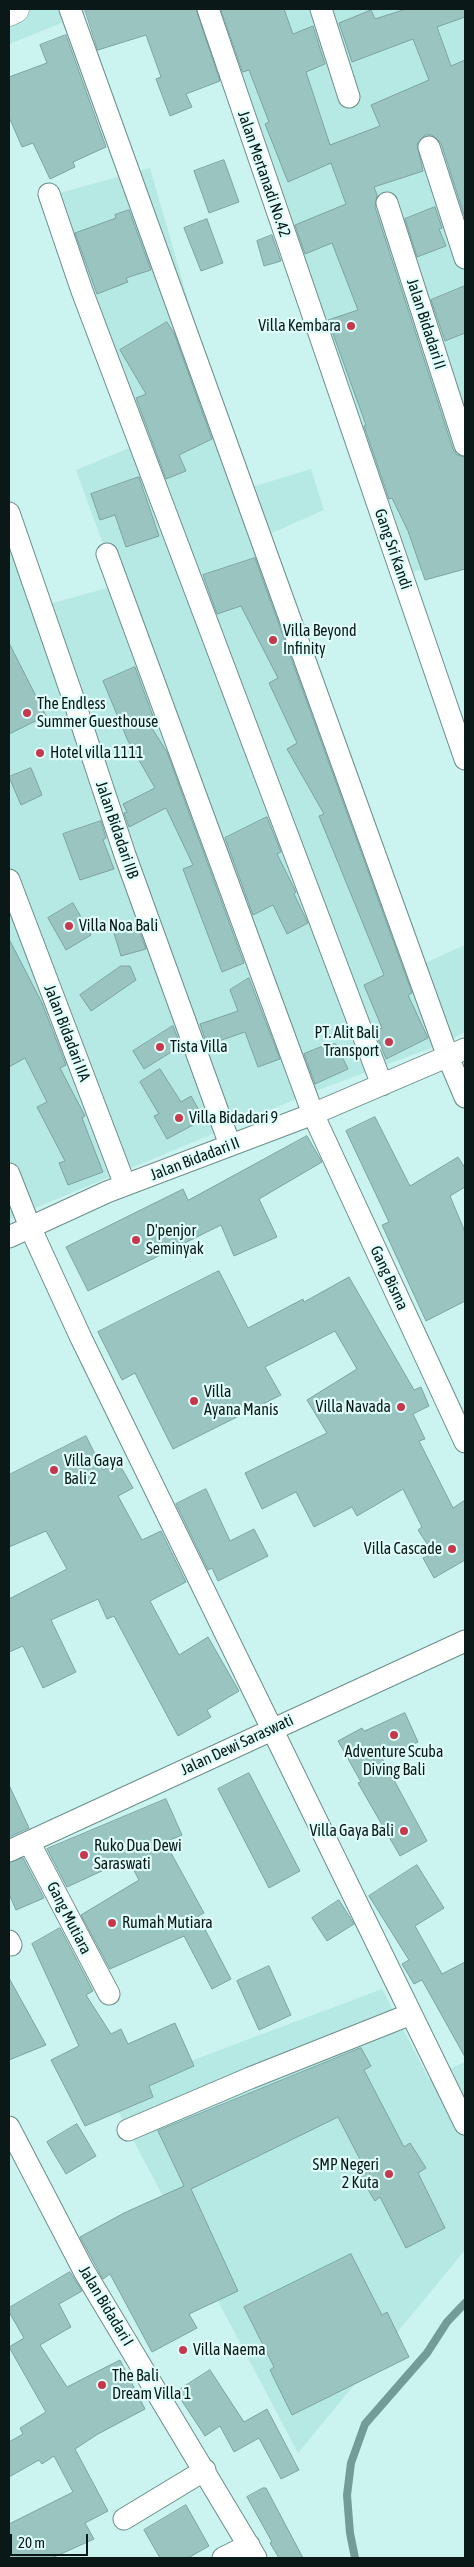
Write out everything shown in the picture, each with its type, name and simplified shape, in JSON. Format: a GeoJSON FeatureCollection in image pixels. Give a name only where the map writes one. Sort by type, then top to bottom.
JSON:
{"type":"FeatureCollection","features":[{"type":"Feature","properties":{"kind":"street"},"geometry":{"type":"LineString","coordinates":[[9,12],[15,9]]}},
{"type":"Feature","properties":{"kind":"street"},"geometry":{"type":"LineString","coordinates":[[70,9],[457,1053],[465,1097]]}},
{"type":"Feature","properties":{"kind":"street","name":"Jalan Mertanadi No.42"},"geometry":{"type":"LineString","coordinates":[[208,9],[320,338]]}},
{"type":"Feature","properties":{"kind":"street"},"geometry":{"type":"LineString","coordinates":[[321,9],[348,97]]}},
{"type":"Feature","properties":{"kind":"street"},"geometry":{"type":"LineString","coordinates":[[429,147],[465,258]]}},
{"type":"Feature","properties":{"kind":"street"},"geometry":{"type":"LineString","coordinates":[[49,194],[82,291],[382,1085]]}},
{"type":"Feature","properties":{"kind":"street","name":"Jalan Bidadari II"},"geometry":{"type":"LineString","coordinates":[[387,203],[465,445]]}},
{"type":"Feature","properties":{"kind":"street","name":"Gang Sri Kandi"},"geometry":{"type":"LineString","coordinates":[[320,338],[465,759]]}},
{"type":"Feature","properties":{"kind":"street","name":"Jalan Bidadari IIB"},"geometry":{"type":"LineString","coordinates":[[9,514],[71,692],[125,856],[230,1146]]}},
{"type":"Feature","properties":{"kind":"street","name":"Gang Bisma"},"geometry":{"type":"LineString","coordinates":[[107,554],[313,1114],[465,1442]]}},
{"type":"Feature","properties":{"kind":"street","name":"Jalan Bidadari IIA"},"geometry":{"type":"LineString","coordinates":[[9,880],[125,1185]]}},
{"type":"Feature","properties":{"kind":"street","name":"Jalan Bidadari II"},"geometry":{"type":"LineString","coordinates":[[9,1237],[125,1185],[313,1114],[457,1053]]}},
{"type":"Feature","properties":{"kind":"street"},"geometry":{"type":"LineString","coordinates":[[9,1174],[30,1227],[168,1518],[274,1728],[411,2014],[458,2092],[465,2124]]}},
{"type":"Feature","properties":{"kind":"street","name":"Jalan Dewi Saraswati"},"geometry":{"type":"LineString","coordinates":[[9,1851],[465,1641]]}},
{"type":"Feature","properties":{"kind":"street","name":"Gang Mutiara"},"geometry":{"type":"LineString","coordinates":[[30,1842],[109,1994]]}},
{"type":"Feature","properties":{"kind":"street"},"geometry":{"type":"LineString","coordinates":[[128,2130],[250,2078],[411,2014]]}},
{"type":"Feature","properties":{"kind":"street","name":"Jalan Bidadari I"},"geometry":{"type":"LineString","coordinates":[[9,2127],[84,2271],[205,2470],[252,2552]]}},
{"type":"Feature","properties":{"kind":"street"},"geometry":{"type":"LineString","coordinates":[[124,2519],[205,2470]]}},
{"type":"Feature","properties":{"kind":"street"},"geometry":{"type":"LineString","coordinates":[[223,2558],[252,2552]]}},
{"type":"Feature","properties":{"kind":"shaded area"},"geometry":{"type":"Polygon","coordinates":[[[9,9],[97,9],[9,44],[9,9]]]}},
{"type":"Feature","properties":{"kind":"shaded area"},"geometry":{"type":"Polygon","coordinates":[[[269,9],[465,9],[465,559],[396,576],[221,23],[269,9]]]}},
{"type":"Feature","properties":{"kind":"shaded area"},"geometry":{"type":"Polygon","coordinates":[[[150,168],[190,307],[249,488],[311,469],[324,510],[263,537],[425,963],[465,945],[465,1032],[442,1044],[318,1090],[9,1219],[9,527],[35,608],[118,585],[76,470],[134,446],[38,199],[150,168]]]}},
{"type":"Feature","properties":{"kind":"shaded area"},"geometry":{"type":"Polygon","coordinates":[[[382,1989],[429,2079],[465,2062],[465,2250],[298,2453],[108,2092],[382,1989]]]}},
{"type":"Feature","properties":{"kind":"building"},"geometry":{"type":"Polygon","coordinates":[[[85,9],[196,9],[220,81],[186,94],[192,107],[170,116],[156,79],[161,77],[146,35],[98,50],[85,9]]]}},
{"type":"Feature","properties":{"kind":"building"},"geometry":{"type":"Polygon","coordinates":[[[221,9],[284,9],[293,34],[313,26],[325,64],[306,72],[330,145],[380,126],[371,105],[429,80],[413,39],[352,62],[339,23],[371,10],[375,19],[406,9],[465,9],[465,17],[437,27],[451,66],[465,60],[465,218],[441,143],[432,135],[425,135],[417,144],[423,171],[374,187],[377,195],[375,207],[453,449],[457,455],[465,457],[465,569],[425,580],[408,531],[392,498],[389,499],[364,426],[366,425],[328,320],[358,310],[332,243],[305,254],[295,225],[346,204],[331,163],[288,182],[265,124],[269,122],[249,70],[243,72],[221,9]]]}},
{"type":"Feature","properties":{"kind":"building"},"geometry":{"type":"Polygon","coordinates":[[[66,35],[106,147],[73,162],[75,167],[50,179],[33,143],[22,147],[9,117],[9,77],[47,63],[40,45],[66,35]]]}},
{"type":"Feature","properties":{"kind":"building"},"geometry":{"type":"Polygon","coordinates":[[[224,160],[239,202],[209,213],[194,171],[224,160]]]}},
{"type":"Feature","properties":{"kind":"building"},"geometry":{"type":"Polygon","coordinates":[[[435,207],[442,228],[439,229],[446,246],[417,257],[405,219],[435,207]]]}},
{"type":"Feature","properties":{"kind":"building"},"geometry":{"type":"Polygon","coordinates":[[[129,210],[151,270],[126,278],[128,282],[97,294],[75,233],[116,218],[115,215],[129,210]]]}},
{"type":"Feature","properties":{"kind":"building"},"geometry":{"type":"Polygon","coordinates":[[[207,219],[223,263],[201,271],[184,228],[207,219]]]}},
{"type":"Feature","properties":{"kind":"building"},"geometry":{"type":"Polygon","coordinates":[[[272,235],[281,261],[264,266],[257,241],[272,235]]]}},
{"type":"Feature","properties":{"kind":"building"},"geometry":{"type":"Polygon","coordinates":[[[465,286],[465,333],[445,341],[431,300],[465,286]]]}},
{"type":"Feature","properties":{"kind":"building"},"geometry":{"type":"Polygon","coordinates":[[[167,322],[174,333],[212,439],[179,455],[186,471],[166,479],[136,398],[146,394],[120,350],[167,322]]]}},
{"type":"Feature","properties":{"kind":"building"},"geometry":{"type":"Polygon","coordinates":[[[139,477],[159,536],[126,547],[115,515],[100,520],[91,494],[139,477]]]}},
{"type":"Feature","properties":{"kind":"building"},"geometry":{"type":"Polygon","coordinates":[[[255,558],[412,993],[408,995],[428,1038],[386,1059],[375,1031],[382,1028],[364,985],[384,975],[319,816],[324,814],[287,749],[297,743],[269,683],[278,678],[241,606],[217,614],[203,575],[255,558]]]}},
{"type":"Feature","properties":{"kind":"building"},"geometry":{"type":"Polygon","coordinates":[[[9,643],[46,716],[9,734],[9,643]]]}},
{"type":"Feature","properties":{"kind":"building"},"geometry":{"type":"Polygon","coordinates":[[[135,667],[154,719],[148,722],[167,752],[244,963],[222,972],[183,869],[193,865],[166,808],[129,827],[124,813],[127,812],[123,804],[155,788],[128,741],[103,681],[135,667]]]}},
{"type":"Feature","properties":{"kind":"building"},"geometry":{"type":"Polygon","coordinates":[[[31,768],[42,795],[21,805],[9,777],[31,768]]]}},
{"type":"Feature","properties":{"kind":"building"},"geometry":{"type":"Polygon","coordinates":[[[267,817],[281,852],[277,854],[296,892],[294,894],[308,923],[287,934],[273,905],[253,915],[225,838],[267,817]]]}},
{"type":"Feature","properties":{"kind":"building"},"geometry":{"type":"Polygon","coordinates":[[[101,821],[106,838],[103,840],[114,869],[80,880],[63,834],[101,821]]]}},
{"type":"Feature","properties":{"kind":"building","name":"Villa Noa Bali"},"geometry":{"type":"Polygon","coordinates":[[[73,903],[91,935],[66,950],[48,918],[73,903]]]}},
{"type":"Feature","properties":{"kind":"building"},"geometry":{"type":"Polygon","coordinates":[[[138,927],[146,949],[121,956],[114,933],[138,927]]]}},
{"type":"Feature","properties":{"kind":"building"},"geometry":{"type":"Polygon","coordinates":[[[9,939],[42,1003],[66,1065],[60,1068],[85,1116],[82,1118],[103,1172],[68,1185],[59,1163],[65,1161],[37,1107],[47,1102],[25,1058],[9,1067],[9,939]]]}},
{"type":"Feature","properties":{"kind":"building"},"geometry":{"type":"Polygon","coordinates":[[[121,966],[130,966],[136,980],[91,1011],[80,995],[121,966]]]}},
{"type":"Feature","properties":{"kind":"building"},"geometry":{"type":"Polygon","coordinates":[[[249,978],[280,1059],[258,1067],[245,1032],[207,1045],[200,1024],[238,1011],[230,990],[249,978]]]}},
{"type":"Feature","properties":{"kind":"building","name":"Tista Villa"},"geometry":{"type":"Polygon","coordinates":[[[173,1026],[181,1046],[144,1069],[133,1051],[173,1026]]]}},
{"type":"Feature","properties":{"kind":"building"},"geometry":{"type":"Polygon","coordinates":[[[328,1044],[336,1044],[348,1069],[315,1084],[304,1054],[328,1044]]]}},
{"type":"Feature","properties":{"kind":"building"},"geometry":{"type":"Polygon","coordinates":[[[160,1069],[181,1102],[191,1096],[204,1119],[167,1139],[154,1116],[159,1114],[140,1082],[160,1069]]]}},
{"type":"Feature","properties":{"kind":"building"},"geometry":{"type":"Polygon","coordinates":[[[375,1117],[410,1186],[458,1157],[465,1168],[465,1187],[450,1196],[465,1232],[465,1301],[426,1321],[382,1225],[389,1222],[346,1131],[375,1117]]]}},
{"type":"Feature","properties":{"kind":"building"},"geometry":{"type":"Polygon","coordinates":[[[307,1136],[322,1162],[259,1199],[277,1237],[234,1256],[221,1225],[88,1291],[66,1247],[183,1189],[188,1200],[307,1136]]]}},
{"type":"Feature","properties":{"kind":"building"},"geometry":{"type":"Polygon","coordinates":[[[219,1271],[248,1328],[303,1299],[304,1302],[349,1277],[414,1390],[421,1387],[429,1406],[413,1414],[425,1439],[419,1441],[453,1508],[465,1500],[465,1560],[434,1578],[423,1558],[433,1553],[418,1530],[422,1527],[403,1489],[357,1516],[352,1507],[314,1527],[296,1492],[262,1509],[245,1473],[327,1433],[307,1400],[357,1369],[335,1331],[265,1367],[281,1395],[173,1449],[135,1373],[122,1380],[98,1332],[219,1271]]]}},
{"type":"Feature","properties":{"kind":"building"},"geometry":{"type":"Polygon","coordinates":[[[86,1436],[103,1470],[118,1462],[133,1488],[118,1496],[142,1540],[161,1531],[186,1582],[150,1601],[179,1655],[208,1637],[239,1691],[207,1710],[211,1717],[178,1736],[114,1616],[107,1619],[98,1599],[51,1620],[76,1672],[43,1688],[23,1646],[9,1652],[9,1599],[67,1569],[46,1531],[9,1547],[9,1475],[86,1436]]]}},
{"type":"Feature","properties":{"kind":"building"},"geometry":{"type":"Polygon","coordinates":[[[206,1489],[230,1541],[254,1529],[268,1556],[218,1581],[212,1568],[208,1570],[176,1504],[206,1489]]]}},
{"type":"Feature","properties":{"kind":"building"},"geometry":{"type":"Polygon","coordinates":[[[405,1713],[418,1742],[382,1758],[427,1841],[400,1856],[358,1783],[361,1782],[338,1741],[362,1728],[364,1731],[405,1713]]]}},
{"type":"Feature","properties":{"kind":"building"},"geometry":{"type":"Polygon","coordinates":[[[249,1773],[300,1871],[269,1888],[218,1789],[249,1773]]]}},
{"type":"Feature","properties":{"kind":"building"},"geometry":{"type":"Polygon","coordinates":[[[9,1785],[29,1828],[9,1837],[9,1785]]]}},
{"type":"Feature","properties":{"kind":"building"},"geometry":{"type":"Polygon","coordinates":[[[166,1799],[182,1835],[165,1842],[204,1913],[198,1916],[231,1979],[212,1989],[184,1936],[110,1969],[81,1915],[139,1880],[128,1859],[67,1887],[47,1849],[166,1799]]]}},
{"type":"Feature","properties":{"kind":"building"},"geometry":{"type":"Polygon","coordinates":[[[23,1858],[44,1898],[16,1910],[9,1894],[9,1863],[23,1858]]]}},
{"type":"Feature","properties":{"kind":"building"},"geometry":{"type":"Polygon","coordinates":[[[417,1865],[444,1908],[415,1926],[442,1974],[465,1962],[465,2057],[422,1980],[414,1984],[402,1964],[409,1960],[369,1896],[417,1865]]]}},
{"type":"Feature","properties":{"kind":"building"},"geometry":{"type":"Polygon","coordinates":[[[339,1900],[354,1924],[327,1941],[312,1918],[339,1900]]]}},
{"type":"Feature","properties":{"kind":"building"},"geometry":{"type":"Polygon","coordinates":[[[60,1928],[93,1991],[86,1995],[111,2034],[121,2029],[128,2044],[175,2023],[194,2066],[149,2086],[153,2097],[85,2126],[51,2060],[79,2046],[32,1944],[60,1928]]]}},
{"type":"Feature","properties":{"kind":"building"},"geometry":{"type":"Polygon","coordinates":[[[269,1966],[291,2015],[259,2030],[237,1981],[269,1966]]]}},
{"type":"Feature","properties":{"kind":"building"},"geometry":{"type":"Polygon","coordinates":[[[9,1978],[46,2045],[9,2060],[9,1978]]]}},
{"type":"Feature","properties":{"kind":"building"},"geometry":{"type":"Polygon","coordinates":[[[361,2048],[371,2066],[364,2070],[404,2147],[410,2143],[426,2168],[418,2173],[445,2228],[406,2248],[380,2197],[375,2201],[359,2175],[366,2171],[338,2117],[191,2189],[238,2291],[189,2314],[197,2328],[152,2352],[110,2274],[103,2279],[80,2237],[124,2213],[184,2186],[158,2131],[361,2048]]]}},
{"type":"Feature","properties":{"kind":"building"},"geometry":{"type":"Polygon","coordinates":[[[77,2124],[96,2156],[66,2174],[47,2142],[77,2124]]]}},
{"type":"Feature","properties":{"kind":"building"},"geometry":{"type":"Polygon","coordinates":[[[351,2254],[382,2315],[387,2312],[409,2357],[292,2415],[270,2370],[274,2367],[244,2307],[351,2254]]]}},
{"type":"Feature","properties":{"kind":"building"},"geometry":{"type":"Polygon","coordinates":[[[70,2272],[82,2291],[59,2304],[71,2327],[40,2345],[67,2387],[120,2360],[145,2409],[98,2434],[75,2449],[108,2511],[85,2523],[94,2539],[52,2558],[9,2558],[9,2524],[73,2492],[54,2456],[42,2464],[39,2460],[9,2477],[9,2442],[23,2434],[20,2428],[46,2412],[9,2347],[24,2338],[9,2312],[9,2308],[70,2272]]]}},
{"type":"Feature","properties":{"kind":"building"},"geometry":{"type":"Polygon","coordinates":[[[210,2370],[244,2422],[267,2409],[299,2470],[281,2479],[259,2438],[234,2452],[220,2426],[205,2436],[176,2392],[210,2370]]]}},
{"type":"Feature","properties":{"kind":"building"},"geometry":{"type":"Polygon","coordinates":[[[266,2488],[303,2558],[279,2558],[270,2543],[272,2542],[247,2497],[266,2488]]]}},
{"type":"Feature","properties":{"kind":"building"},"geometry":{"type":"Polygon","coordinates":[[[186,2505],[209,2546],[188,2558],[160,2558],[144,2530],[186,2505]]]}},
{"type":"Feature","properties":{"kind":"waterway"},"geometry":{"type":"LineString","coordinates":[[355,2558],[350,2533],[347,2495],[351,2463],[365,2424],[427,2353],[447,2322],[465,2303]]}},
{"type":"Feature","properties":{"kind":"place","name":"Villa Kembara"},"geometry":{"type":"Point","coordinates":[351,326]}},
{"type":"Feature","properties":{"kind":"place","name":"Villa Beyond Infinity"},"geometry":{"type":"Point","coordinates":[273,640]}},
{"type":"Feature","properties":{"kind":"place","name":"The Endless Summer Guesthouse"},"geometry":{"type":"Point","coordinates":[27,713]}},
{"type":"Feature","properties":{"kind":"place","name":"Hotel villa 1111"},"geometry":{"type":"Point","coordinates":[40,753]}},
{"type":"Feature","properties":{"kind":"place","name":"Villa Noa Bali"},"geometry":{"type":"Point","coordinates":[69,926]}},
{"type":"Feature","properties":{"kind":"place","name":"PT. Alit Bali Transport"},"geometry":{"type":"Point","coordinates":[389,1042]}},
{"type":"Feature","properties":{"kind":"place","name":"Tista Villa"},"geometry":{"type":"Point","coordinates":[160,1047]}},
{"type":"Feature","properties":{"kind":"place","name":"Villa Bidadari 9"},"geometry":{"type":"Point","coordinates":[179,1118]}},
{"type":"Feature","properties":{"kind":"place","name":"D'penjor Seminyak"},"geometry":{"type":"Point","coordinates":[136,1240]}},
{"type":"Feature","properties":{"kind":"place","name":"Villa Ayana Manis"},"geometry":{"type":"Point","coordinates":[194,1401]}},
{"type":"Feature","properties":{"kind":"place","name":"Villa Navada"},"geometry":{"type":"Point","coordinates":[401,1407]}},
{"type":"Feature","properties":{"kind":"place","name":"Villa Gaya Bali 2"},"geometry":{"type":"Point","coordinates":[54,1470]}},
{"type":"Feature","properties":{"kind":"place","name":"Villa Cascade"},"geometry":{"type":"Point","coordinates":[452,1549]}},
{"type":"Feature","properties":{"kind":"place","name":"Adventure Scuba Diving Bali"},"geometry":{"type":"Point","coordinates":[394,1735]}},
{"type":"Feature","properties":{"kind":"place","name":"Villa Gaya Bali"},"geometry":{"type":"Point","coordinates":[404,1831]}},
{"type":"Feature","properties":{"kind":"place","name":"Ruko Dua Dewi Saraswati"},"geometry":{"type":"Point","coordinates":[84,1855]}},
{"type":"Feature","properties":{"kind":"place","name":"Rumah Mutiara"},"geometry":{"type":"Point","coordinates":[112,1923]}},
{"type":"Feature","properties":{"kind":"place","name":"SMP Negeri 2 Kuta"},"geometry":{"type":"Point","coordinates":[389,2174]}},
{"type":"Feature","properties":{"kind":"place","name":"Villa Naema"},"geometry":{"type":"Point","coordinates":[183,2350]}},
{"type":"Feature","properties":{"kind":"place","name":"The Bali Dream Villa 1"},"geometry":{"type":"Point","coordinates":[102,2385]}}]}
